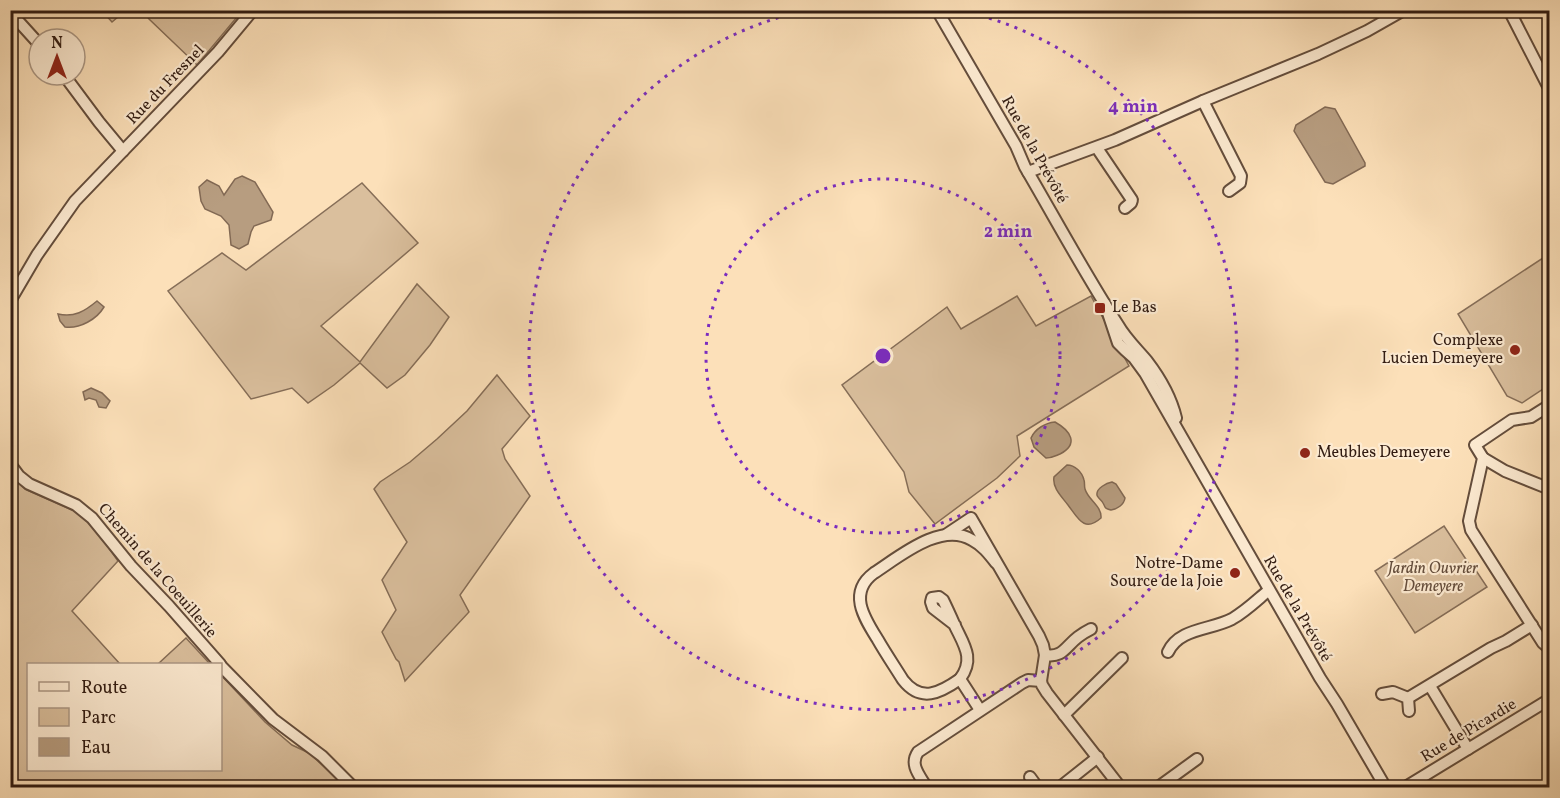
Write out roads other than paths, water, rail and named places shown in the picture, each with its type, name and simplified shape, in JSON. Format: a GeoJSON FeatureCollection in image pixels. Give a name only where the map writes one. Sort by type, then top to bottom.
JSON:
{"type":"FeatureCollection","features":[{"type":"Feature","properties":{"kind":"street","name":"Rue du Fresnel"},"geometry":{"type":"LineString","coordinates":[[10,301],[37,255],[75,201],[224,46],[253,10]]}},
{"type":"Feature","properties":{"kind":"street","name":"Rue de la Prévôté"},"geometry":{"type":"LineString","coordinates":[[937,10],[1105,304],[1116,339],[1139,364],[1386,788]]}},
{"type":"Feature","properties":{"kind":"street"},"geometry":{"type":"LineString","coordinates":[[1028,172],[1096,148],[1347,40],[1404,10]]}},
{"type":"Feature","properties":{"kind":"street"},"geometry":{"type":"LineString","coordinates":[[1509,10],[1550,90]]}},
{"type":"Feature","properties":{"kind":"street"},"geometry":{"type":"LineString","coordinates":[[10,12],[27,31]]}},
{"type":"Feature","properties":{"kind":"street"},"geometry":{"type":"LineString","coordinates":[[73,87],[123,151]]}},
{"type":"Feature","properties":{"kind":"street"},"geometry":{"type":"LineString","coordinates":[[1203,101],[1242,179],[1230,191]]}},
{"type":"Feature","properties":{"kind":"street"},"geometry":{"type":"LineString","coordinates":[[1096,148],[1132,200],[1125,208]]}},
{"type":"Feature","properties":{"kind":"street"},"geometry":{"type":"LineString","coordinates":[[1550,405],[1531,417],[1512,420],[1475,445],[1483,458],[1505,471],[1550,489]]}},
{"type":"Feature","properties":{"kind":"street"},"geometry":{"type":"LineString","coordinates":[[1483,458],[1469,518],[1471,530],[1543,643],[1550,649]]}},
{"type":"Feature","properties":{"kind":"street","name":"Chemin de la Coeuillerie"},"geometry":{"type":"LineString","coordinates":[[10,464],[29,484],[76,505],[92,518],[130,566],[169,606],[218,663]]}},
{"type":"Feature","properties":{"kind":"street"},"geometry":{"type":"LineString","coordinates":[[955,625],[968,654],[966,667],[960,679],[942,690],[923,694],[909,687],[903,680],[863,616],[860,603],[861,589],[870,576],[925,542],[947,534],[968,513],[1043,645],[1045,656],[1041,681],[1044,689],[1121,788]]}},
{"type":"Feature","properties":{"kind":"street"},"geometry":{"type":"LineString","coordinates":[[947,534],[972,539],[996,563]]}},
{"type":"Feature","properties":{"kind":"street"},"geometry":{"type":"LineString","coordinates":[[1168,652],[1177,640],[1190,633],[1231,620],[1269,590]]}},
{"type":"Feature","properties":{"kind":"street"},"geometry":{"type":"LineString","coordinates":[[1408,698],[1532,625]]}},
{"type":"Feature","properties":{"kind":"street"},"geometry":{"type":"LineString","coordinates":[[1045,656],[1060,654],[1078,637],[1091,629]]}},
{"type":"Feature","properties":{"kind":"street"},"geometry":{"type":"LineString","coordinates":[[1064,715],[1122,658]]}},
{"type":"Feature","properties":{"kind":"street","name":"Chemin de la Coeuillerie"},"geometry":{"type":"LineString","coordinates":[[222,667],[273,719],[322,756],[354,788]]}},
{"type":"Feature","properties":{"kind":"street"},"geometry":{"type":"LineString","coordinates":[[960,679],[980,710]]}},
{"type":"Feature","properties":{"kind":"street"},"geometry":{"type":"LineString","coordinates":[[927,788],[915,766],[915,757],[918,752],[1022,683],[1028,680],[1041,681]]}},
{"type":"Feature","properties":{"kind":"street"},"geometry":{"type":"LineString","coordinates":[[1430,686],[1468,749]]}},
{"type":"Feature","properties":{"kind":"street"},"geometry":{"type":"LineString","coordinates":[[1382,694],[1393,692],[1408,698]]}},
{"type":"Feature","properties":{"kind":"street"},"geometry":{"type":"LineString","coordinates":[[1408,698],[1409,711]]}},
{"type":"Feature","properties":{"kind":"street","name":"Rue de Picardie"},"geometry":{"type":"LineString","coordinates":[[1404,788],[1550,699]]}},
{"type":"Feature","properties":{"kind":"street"},"geometry":{"type":"LineString","coordinates":[[1059,788],[1098,757]]}},
{"type":"Feature","properties":{"kind":"street"},"geometry":{"type":"LineString","coordinates":[[1157,788],[1197,759]]}},
{"type":"Feature","properties":{"kind":"street"},"geometry":{"type":"LineString","coordinates":[[1030,777],[1038,788]]}},
{"type":"Feature","properties":{"kind":"water"},"geometry":{"type":"Polygon","coordinates":[[[1325,107],[1335,109],[1365,163],[1365,166],[1333,184],[1325,182],[1294,131],[1296,125],[1325,107]]]}},
{"type":"Feature","properties":{"kind":"water"},"geometry":{"type":"Polygon","coordinates":[[[242,176],[255,182],[273,212],[271,220],[254,226],[248,244],[239,249],[231,245],[229,225],[221,216],[205,209],[199,187],[207,180],[219,186],[224,195],[235,179],[242,176]]]}},
{"type":"Feature","properties":{"kind":"water"},"geometry":{"type":"Polygon","coordinates":[[[97,301],[104,307],[88,322],[65,327],[60,321],[58,314],[79,313],[97,301]]]}},
{"type":"Feature","properties":{"kind":"water"},"geometry":{"type":"Polygon","coordinates":[[[91,388],[102,393],[110,401],[106,408],[99,407],[96,400],[89,398],[85,400],[83,392],[91,388]]]}},
{"type":"Feature","properties":{"kind":"water"},"geometry":{"type":"Polygon","coordinates":[[[1055,422],[1069,433],[1071,442],[1060,454],[1046,458],[1034,447],[1031,438],[1041,427],[1055,422]]]}},
{"type":"Feature","properties":{"kind":"water"},"geometry":{"type":"Polygon","coordinates":[[[1067,465],[1073,466],[1080,472],[1087,493],[1101,514],[1101,518],[1095,522],[1086,524],[1082,522],[1056,489],[1054,477],[1067,465]]]}},
{"type":"Feature","properties":{"kind":"water"},"geometry":{"type":"Polygon","coordinates":[[[1112,482],[1116,484],[1125,498],[1120,506],[1111,510],[1105,508],[1097,492],[1112,482]]]}},
{"type":"Feature","properties":{"kind":"place","name":"Le Bas"},"geometry":{"type":"Point","coordinates":[1100,308]}},
{"type":"Feature","properties":{"kind":"place","name":"Complexe Lucien Demeyere"},"geometry":{"type":"Point","coordinates":[1515,350]}},
{"type":"Feature","properties":{"kind":"place","name":"Meubles Demeyere"},"geometry":{"type":"Point","coordinates":[1305,453]}},
{"type":"Feature","properties":{"kind":"place","name":"Notre-Dame Source de la Joie"},"geometry":{"type":"Point","coordinates":[1235,573]}},
{"type":"Feature","properties":{"kind":"park label","name":"Jardin Ouvrier Demeyere"},"geometry":{"type":"Point","coordinates":[1433,578]}}]}
